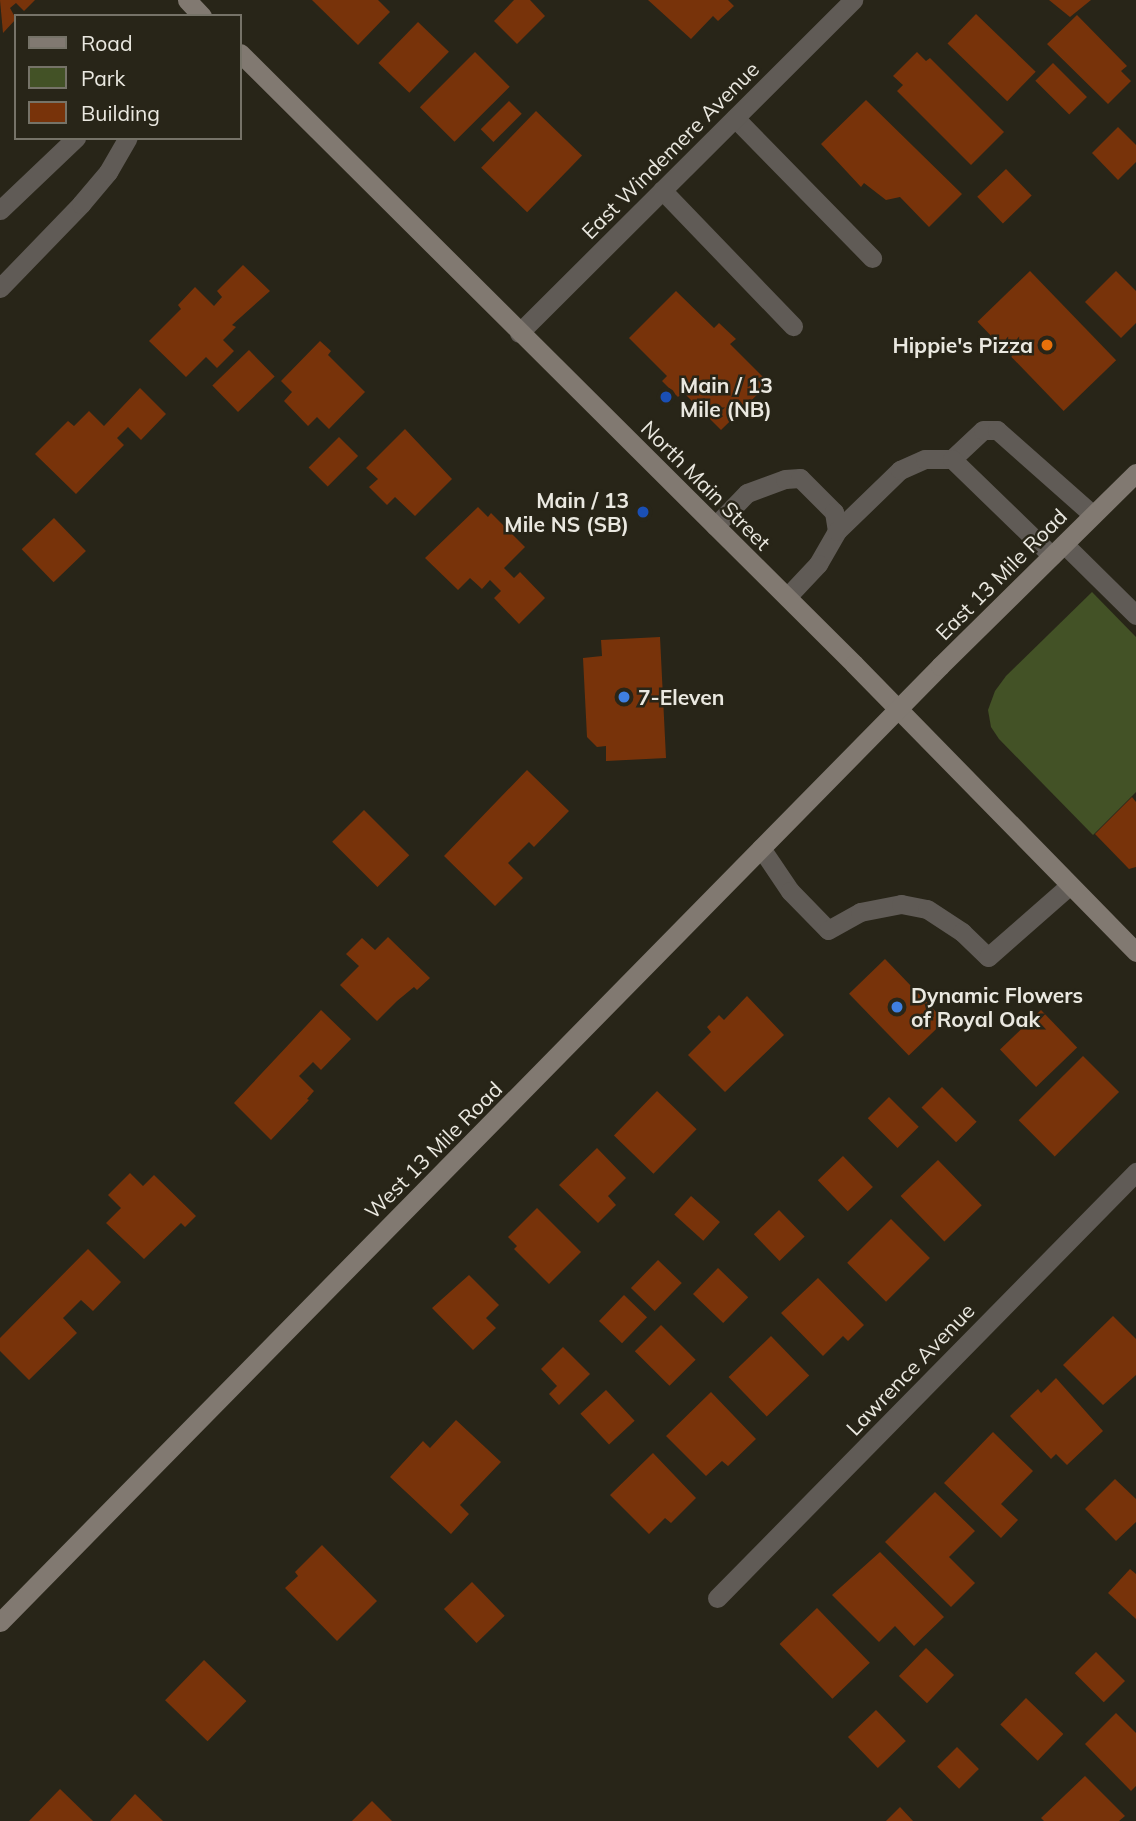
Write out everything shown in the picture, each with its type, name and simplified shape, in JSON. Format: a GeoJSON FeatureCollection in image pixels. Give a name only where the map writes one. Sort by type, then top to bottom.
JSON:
{"type":"FeatureCollection","features":[{"type":"Feature","properties":{"kind":"main road"},"geometry":{"type":"LineString","coordinates":[[187,0],[200,14]]}},
{"type":"Feature","properties":{"kind":"main road","name":"North Main Street"},"geometry":{"type":"LineString","coordinates":[[242,56],[899,709],[1136,952]]}},
{"type":"Feature","properties":{"kind":"main road","name":"East 13 Mile Road"},"geometry":{"type":"LineString","coordinates":[[899,709],[1136,473]]}},
{"type":"Feature","properties":{"kind":"main road","name":"West 13 Mile Road"},"geometry":{"type":"LineString","coordinates":[[0,1622],[899,709]]}},
{"type":"Feature","properties":{"kind":"street","name":"East Windemere Avenue"},"geometry":{"type":"LineString","coordinates":[[519,333],[853,0]]}},
{"type":"Feature","properties":{"kind":"street"},"geometry":{"type":"LineString","coordinates":[[735,118],[872,258]]}},
{"type":"Feature","properties":{"kind":"street"},"geometry":{"type":"LineString","coordinates":[[0,210],[74,140]]}},
{"type":"Feature","properties":{"kind":"street"},"geometry":{"type":"LineString","coordinates":[[0,288],[81,204],[108,172],[127,140]]}},
{"type":"Feature","properties":{"kind":"street"},"geometry":{"type":"LineString","coordinates":[[662,190],[793,326]]}},
{"type":"Feature","properties":{"kind":"street"},"geometry":{"type":"LineString","coordinates":[[786,597],[818,564],[837,531],[900,470],[925,459],[952,458],[984,430],[997,430],[1093,515]]}},
{"type":"Feature","properties":{"kind":"street"},"geometry":{"type":"LineString","coordinates":[[952,458],[1136,615]]}},
{"type":"Feature","properties":{"kind":"street"},"geometry":{"type":"LineString","coordinates":[[715,526],[747,493],[785,478],[800,478],[834,512],[837,531]]}},
{"type":"Feature","properties":{"kind":"street"},"geometry":{"type":"LineString","coordinates":[[761,848],[790,891],[828,930],[860,912],[901,904],[927,909],[962,932],[988,957],[1070,885]]}},
{"type":"Feature","properties":{"kind":"street","name":"Lawrence Avenue"},"geometry":{"type":"LineString","coordinates":[[717,1598],[1136,1172]]}},
{"type":"Feature","properties":{"kind":"green space"},"geometry":{"type":"Polygon","coordinates":[[[1092,592],[1136,637],[1136,792],[1093,835],[999,739],[991,727],[988,710],[995,691],[1006,676],[1092,592]]]}},
{"type":"Feature","properties":{"kind":"building"},"geometry":{"type":"Polygon","coordinates":[[[0,0],[35,0],[24,11],[16,3],[10,8],[14,21],[3,33],[0,0]]]}},
{"type":"Feature","properties":{"kind":"building"},"geometry":{"type":"Polygon","coordinates":[[[312,0],[378,0],[390,12],[358,45],[312,0]]]}},
{"type":"Feature","properties":{"kind":"building"},"geometry":{"type":"Polygon","coordinates":[[[514,0],[530,0],[545,16],[517,44],[494,21],[514,0]]]}},
{"type":"Feature","properties":{"kind":"building"},"geometry":{"type":"Polygon","coordinates":[[[648,0],[728,0],[734,6],[718,21],[713,16],[691,39],[648,0]]]}},
{"type":"Feature","properties":{"kind":"building"},"geometry":{"type":"Polygon","coordinates":[[[1049,0],[1091,0],[1070,17],[1049,0]]]}},
{"type":"Feature","properties":{"kind":"building"},"geometry":{"type":"Polygon","coordinates":[[[976,14],[1036,72],[1007,101],[948,43],[976,14]]]}},
{"type":"Feature","properties":{"kind":"building"},"geometry":{"type":"Polygon","coordinates":[[[1077,15],[1127,66],[1121,71],[1131,81],[1108,104],[1047,44],[1077,15]]]}},
{"type":"Feature","properties":{"kind":"building"},"geometry":{"type":"Polygon","coordinates":[[[418,22],[449,52],[409,93],[378,63],[418,22]]]}},
{"type":"Feature","properties":{"kind":"building"},"geometry":{"type":"Polygon","coordinates":[[[475,52],[510,87],[454,142],[420,107],[475,52]]]}},
{"type":"Feature","properties":{"kind":"building"},"geometry":{"type":"Polygon","coordinates":[[[917,52],[926,61],[930,58],[1004,132],[971,165],[897,91],[903,85],[893,76],[917,52]]]}},
{"type":"Feature","properties":{"kind":"building"},"geometry":{"type":"Polygon","coordinates":[[[1053,63],[1087,97],[1069,115],[1035,81],[1053,63]]]}},
{"type":"Feature","properties":{"kind":"building"},"geometry":{"type":"Polygon","coordinates":[[[866,100],[962,194],[929,227],[900,197],[886,200],[864,183],[861,187],[821,144],[866,100]]]}},
{"type":"Feature","properties":{"kind":"building"},"geometry":{"type":"Polygon","coordinates":[[[509,101],[522,114],[493,142],[481,129],[509,101]]]}},
{"type":"Feature","properties":{"kind":"building"},"geometry":{"type":"Polygon","coordinates":[[[536,111],[582,155],[527,212],[481,168],[536,111]]]}},
{"type":"Feature","properties":{"kind":"building"},"geometry":{"type":"Polygon","coordinates":[[[1118,127],[1136,145],[1136,162],[1118,180],[1092,153],[1118,127]]]}},
{"type":"Feature","properties":{"kind":"building"},"geometry":{"type":"Polygon","coordinates":[[[1006,169],[1032,196],[1003,223],[977,197],[1006,169]]]}},
{"type":"Feature","properties":{"kind":"building"},"geometry":{"type":"Polygon","coordinates":[[[243,265],[270,291],[232,325],[236,327],[223,340],[234,351],[217,368],[206,357],[186,377],[149,341],[181,309],[178,305],[195,287],[214,306],[222,297],[217,291],[243,265]]]}},
{"type":"Feature","properties":{"kind":"building"},"geometry":{"type":"Polygon","coordinates":[[[1030,271],[1116,360],[1064,411],[977,322],[1030,271]]]}},
{"type":"Feature","properties":{"kind":"building"},"geometry":{"type":"Polygon","coordinates":[[[1116,271],[1136,291],[1136,323],[1121,338],[1085,302],[1116,271]]]}},
{"type":"Feature","properties":{"kind":"building"},"geometry":{"type":"Polygon","coordinates":[[[676,291],[714,328],[719,323],[736,339],[730,344],[769,383],[721,430],[683,392],[678,397],[662,381],[667,376],[629,338],[676,291]]]}},
{"type":"Feature","properties":{"kind":"building"},"geometry":{"type":"Polygon","coordinates":[[[320,341],[331,351],[328,355],[365,392],[329,429],[317,417],[308,426],[284,401],[292,392],[281,381],[320,341]]]}},
{"type":"Feature","properties":{"kind":"building"},"geometry":{"type":"Polygon","coordinates":[[[249,350],[275,377],[238,412],[212,385],[249,350]]]}},
{"type":"Feature","properties":{"kind":"building"},"geometry":{"type":"Polygon","coordinates":[[[140,388],[166,414],[141,440],[128,427],[117,438],[124,445],[76,494],[35,454],[68,421],[74,426],[89,411],[104,426],[140,388]]]}},
{"type":"Feature","properties":{"kind":"building"},"geometry":{"type":"Polygon","coordinates":[[[405,429],[452,479],[415,516],[395,497],[387,505],[369,487],[378,479],[366,468],[405,429]]]}},
{"type":"Feature","properties":{"kind":"building"},"geometry":{"type":"Polygon","coordinates":[[[339,437],[358,456],[328,486],[309,467],[339,437]]]}},
{"type":"Feature","properties":{"kind":"building"},"geometry":{"type":"Polygon","coordinates":[[[478,507],[488,517],[491,513],[525,547],[504,568],[514,578],[520,572],[545,598],[519,624],[494,598],[501,591],[490,580],[482,589],[470,578],[458,590],[425,558],[478,507]]]}},
{"type":"Feature","properties":{"kind":"building"},"geometry":{"type":"Polygon","coordinates":[[[54,518],[86,551],[54,582],[22,549],[54,518]]]}},
{"type":"Feature","properties":{"kind":"building","name":"7-Eleven"},"geometry":{"type":"Polygon","coordinates":[[[660,637],[666,758],[606,761],[606,746],[597,747],[587,737],[583,658],[602,656],[601,640],[660,637]]]}},
{"type":"Feature","properties":{"kind":"building"},"geometry":{"type":"Polygon","coordinates":[[[527,770],[569,811],[534,847],[529,842],[508,863],[523,878],[495,906],[444,856],[527,770]]]}},
{"type":"Feature","properties":{"kind":"building"},"geometry":{"type":"Polygon","coordinates":[[[1132,797],[1136,802],[1136,867],[1129,869],[1095,834],[1132,797]]]}},
{"type":"Feature","properties":{"kind":"building"},"geometry":{"type":"Polygon","coordinates":[[[364,810],[409,855],[377,887],[332,842],[364,810]]]}},
{"type":"Feature","properties":{"kind":"building"},"geometry":{"type":"Polygon","coordinates":[[[388,937],[430,978],[417,990],[414,987],[377,1021],[340,985],[359,966],[346,954],[362,938],[375,950],[388,937]]]}},
{"type":"Feature","properties":{"kind":"building","name":"Dynamic Flowers of Royal Oak"},"geometry":{"type":"Polygon","coordinates":[[[885,959],[945,1021],[909,1056],[849,994],[885,959]]]}},
{"type":"Feature","properties":{"kind":"building"},"geometry":{"type":"Polygon","coordinates":[[[747,996],[784,1035],[725,1092],[688,1055],[711,1032],[707,1027],[719,1015],[724,1020],[747,996]]]}},
{"type":"Feature","properties":{"kind":"building"},"geometry":{"type":"Polygon","coordinates":[[[321,1010],[351,1039],[321,1070],[313,1062],[299,1076],[314,1091],[307,1099],[309,1100],[271,1140],[234,1103],[321,1010]]]}},
{"type":"Feature","properties":{"kind":"building"},"geometry":{"type":"Polygon","coordinates":[[[1041,1010],[1077,1047],[1036,1087],[1000,1050],[1041,1010]]]}},
{"type":"Feature","properties":{"kind":"building"},"geometry":{"type":"Polygon","coordinates":[[[1083,1056],[1119,1092],[1055,1156],[1019,1120],[1083,1056]]]}},
{"type":"Feature","properties":{"kind":"building"},"geometry":{"type":"Polygon","coordinates":[[[942,1087],[977,1122],[956,1142],[921,1108],[942,1087]]]}},
{"type":"Feature","properties":{"kind":"building"},"geometry":{"type":"Polygon","coordinates":[[[657,1091],[697,1129],[653,1174],[614,1136],[657,1091]]]}},
{"type":"Feature","properties":{"kind":"building"},"geometry":{"type":"Polygon","coordinates":[[[889,1097],[919,1127],[897,1148],[868,1118],[889,1097]]]}},
{"type":"Feature","properties":{"kind":"building"},"geometry":{"type":"Polygon","coordinates":[[[597,1148],[626,1178],[608,1196],[616,1205],[598,1223],[559,1185],[597,1148]]]}},
{"type":"Feature","properties":{"kind":"building"},"geometry":{"type":"Polygon","coordinates":[[[843,1156],[873,1187],[848,1211],[818,1180],[843,1156]]]}},
{"type":"Feature","properties":{"kind":"building"},"geometry":{"type":"Polygon","coordinates":[[[938,1160],[982,1205],[944,1241],[901,1196],[938,1160]]]}},
{"type":"Feature","properties":{"kind":"building"},"geometry":{"type":"Polygon","coordinates":[[[130,1173],[143,1186],[154,1175],[196,1216],[185,1227],[181,1223],[144,1259],[106,1223],[121,1208],[108,1195],[130,1173]]]}},
{"type":"Feature","properties":{"kind":"building"},"geometry":{"type":"Polygon","coordinates":[[[691,1196],[720,1222],[703,1241],[674,1215],[691,1196]]]}},
{"type":"Feature","properties":{"kind":"building"},"geometry":{"type":"Polygon","coordinates":[[[537,1208],[581,1252],[549,1284],[514,1249],[517,1246],[508,1237],[537,1208]]]}},
{"type":"Feature","properties":{"kind":"building"},"geometry":{"type":"Polygon","coordinates":[[[779,1210],[805,1237],[780,1261],[754,1234],[779,1210]]]}},
{"type":"Feature","properties":{"kind":"building"},"geometry":{"type":"Polygon","coordinates":[[[891,1219],[930,1258],[886,1302],[847,1263],[891,1219]]]}},
{"type":"Feature","properties":{"kind":"building"},"geometry":{"type":"Polygon","coordinates":[[[88,1249],[121,1282],[93,1311],[81,1300],[63,1318],[77,1333],[29,1380],[0,1351],[0,1338],[88,1249]]]}},
{"type":"Feature","properties":{"kind":"building"},"geometry":{"type":"Polygon","coordinates":[[[658,1260],[682,1283],[655,1311],[631,1288],[658,1260]]]}},
{"type":"Feature","properties":{"kind":"building"},"geometry":{"type":"Polygon","coordinates":[[[718,1268],[748,1297],[723,1323],[693,1294],[718,1268]]]}},
{"type":"Feature","properties":{"kind":"building"},"geometry":{"type":"Polygon","coordinates":[[[469,1275],[499,1305],[486,1318],[496,1328],[473,1350],[432,1308],[469,1275]]]}},
{"type":"Feature","properties":{"kind":"building"},"geometry":{"type":"Polygon","coordinates":[[[818,1278],[864,1325],[848,1341],[843,1336],[823,1356],[781,1313],[818,1278]]]}},
{"type":"Feature","properties":{"kind":"building"},"geometry":{"type":"Polygon","coordinates":[[[624,1295],[647,1317],[622,1343],[599,1321],[624,1295]]]}},
{"type":"Feature","properties":{"kind":"building"},"geometry":{"type":"Polygon","coordinates":[[[1113,1316],[1136,1339],[1136,1375],[1103,1405],[1063,1365],[1113,1316]]]}},
{"type":"Feature","properties":{"kind":"building"},"geometry":{"type":"Polygon","coordinates":[[[661,1325],[696,1360],[669,1386],[635,1351],[661,1325]]]}},
{"type":"Feature","properties":{"kind":"building"},"geometry":{"type":"Polygon","coordinates":[[[771,1336],[809,1376],[767,1417],[729,1377],[771,1336]]]}},
{"type":"Feature","properties":{"kind":"building"},"geometry":{"type":"Polygon","coordinates":[[[563,1347],[590,1374],[559,1405],[549,1394],[557,1386],[541,1369],[563,1347]]]}},
{"type":"Feature","properties":{"kind":"building"},"geometry":{"type":"Polygon","coordinates":[[[1056,1378],[1103,1431],[1067,1465],[1056,1454],[1051,1459],[1010,1416],[1038,1389],[1041,1393],[1056,1378]]]}},
{"type":"Feature","properties":{"kind":"building"},"geometry":{"type":"Polygon","coordinates":[[[606,1390],[635,1421],[609,1445],[580,1414],[606,1390]]]}},
{"type":"Feature","properties":{"kind":"building"},"geometry":{"type":"Polygon","coordinates":[[[711,1392],[756,1439],[728,1466],[722,1461],[706,1476],[666,1436],[711,1392]]]}},
{"type":"Feature","properties":{"kind":"building"},"geometry":{"type":"Polygon","coordinates":[[[456,1420],[501,1462],[460,1505],[469,1514],[451,1534],[390,1477],[423,1441],[430,1448],[456,1420]]]}},
{"type":"Feature","properties":{"kind":"building"},"geometry":{"type":"Polygon","coordinates":[[[993,1432],[1033,1471],[1001,1504],[1018,1520],[1001,1538],[944,1483],[993,1432]]]}},
{"type":"Feature","properties":{"kind":"building"},"geometry":{"type":"Polygon","coordinates":[[[653,1453],[696,1498],[671,1523],[665,1518],[649,1534],[610,1495],[653,1453]]]}},
{"type":"Feature","properties":{"kind":"building"},"geometry":{"type":"Polygon","coordinates":[[[1115,1479],[1136,1499],[1136,1522],[1116,1541],[1085,1509],[1115,1479]]]}},
{"type":"Feature","properties":{"kind":"building"},"geometry":{"type":"Polygon","coordinates":[[[935,1492],[975,1531],[949,1557],[975,1583],[951,1607],[885,1542],[935,1492]]]}},
{"type":"Feature","properties":{"kind":"building"},"geometry":{"type":"Polygon","coordinates":[[[322,1545],[377,1601],[337,1641],[285,1588],[298,1576],[295,1572],[322,1545]]]}},
{"type":"Feature","properties":{"kind":"building"},"geometry":{"type":"Polygon","coordinates":[[[880,1552],[944,1617],[914,1646],[895,1626],[879,1642],[832,1595],[880,1552]]]}},
{"type":"Feature","properties":{"kind":"building"},"geometry":{"type":"Polygon","coordinates":[[[1130,1569],[1136,1574],[1136,1619],[1108,1593],[1130,1569]]]}},
{"type":"Feature","properties":{"kind":"building"},"geometry":{"type":"Polygon","coordinates":[[[472,1582],[505,1616],[477,1643],[444,1609],[472,1582]]]}},
{"type":"Feature","properties":{"kind":"building"},"geometry":{"type":"Polygon","coordinates":[[[817,1608],[870,1663],[832,1699],[780,1644],[817,1608]]]}},
{"type":"Feature","properties":{"kind":"building"},"geometry":{"type":"Polygon","coordinates":[[[926,1648],[954,1675],[927,1703],[899,1676],[926,1648]]]}},
{"type":"Feature","properties":{"kind":"building"},"geometry":{"type":"Polygon","coordinates":[[[1096,1652],[1125,1681],[1104,1702],[1075,1673],[1096,1652]]]}},
{"type":"Feature","properties":{"kind":"building"},"geometry":{"type":"Polygon","coordinates":[[[204,1660],[246,1701],[208,1741],[165,1700],[204,1660]]]}},
{"type":"Feature","properties":{"kind":"building"},"geometry":{"type":"Polygon","coordinates":[[[1026,1698],[1063,1734],[1038,1761],[1000,1725],[1026,1698]]]}},
{"type":"Feature","properties":{"kind":"building"},"geometry":{"type":"Polygon","coordinates":[[[876,1710],[906,1741],[878,1768],[848,1737],[876,1710]]]}},
{"type":"Feature","properties":{"kind":"building"},"geometry":{"type":"Polygon","coordinates":[[[1116,1713],[1136,1733],[1136,1786],[1131,1791],[1085,1744],[1116,1713]]]}},
{"type":"Feature","properties":{"kind":"building"},"geometry":{"type":"Polygon","coordinates":[[[957,1747],[979,1769],[959,1789],[937,1767],[957,1747]]]}},
{"type":"Feature","properties":{"kind":"building"},"geometry":{"type":"Polygon","coordinates":[[[1085,1776],[1125,1816],[1119,1821],[1044,1821],[1041,1818],[1085,1776]]]}},
{"type":"Feature","properties":{"kind":"building"},"geometry":{"type":"Polygon","coordinates":[[[60,1789],[93,1821],[29,1821],[60,1789]]]}},
{"type":"Feature","properties":{"kind":"building"},"geometry":{"type":"Polygon","coordinates":[[[135,1794],[163,1821],[110,1821],[135,1794]]]}},
{"type":"Feature","properties":{"kind":"building"},"geometry":{"type":"Polygon","coordinates":[[[372,1801],[392,1821],[352,1821],[372,1801]]]}},
{"type":"Feature","properties":{"kind":"building"},"geometry":{"type":"Polygon","coordinates":[[[900,1807],[913,1821],[886,1821],[900,1807]]]}},
{"type":"Feature","properties":{"kind":"place","name":"Hippie's Pizza"},"geometry":{"type":"Point","coordinates":[1047,345]}},
{"type":"Feature","properties":{"kind":"place","name":"Main / 13 Mile (NB)"},"geometry":{"type":"Point","coordinates":[666,397]}},
{"type":"Feature","properties":{"kind":"place","name":"Main / 13 Mile NS (SB)"},"geometry":{"type":"Point","coordinates":[643,512]}},
{"type":"Feature","properties":{"kind":"place","name":"7-Eleven"},"geometry":{"type":"Point","coordinates":[624,697]}},
{"type":"Feature","properties":{"kind":"place","name":"Dynamic Flowers of Royal Oak"},"geometry":{"type":"Point","coordinates":[897,1007]}}]}
